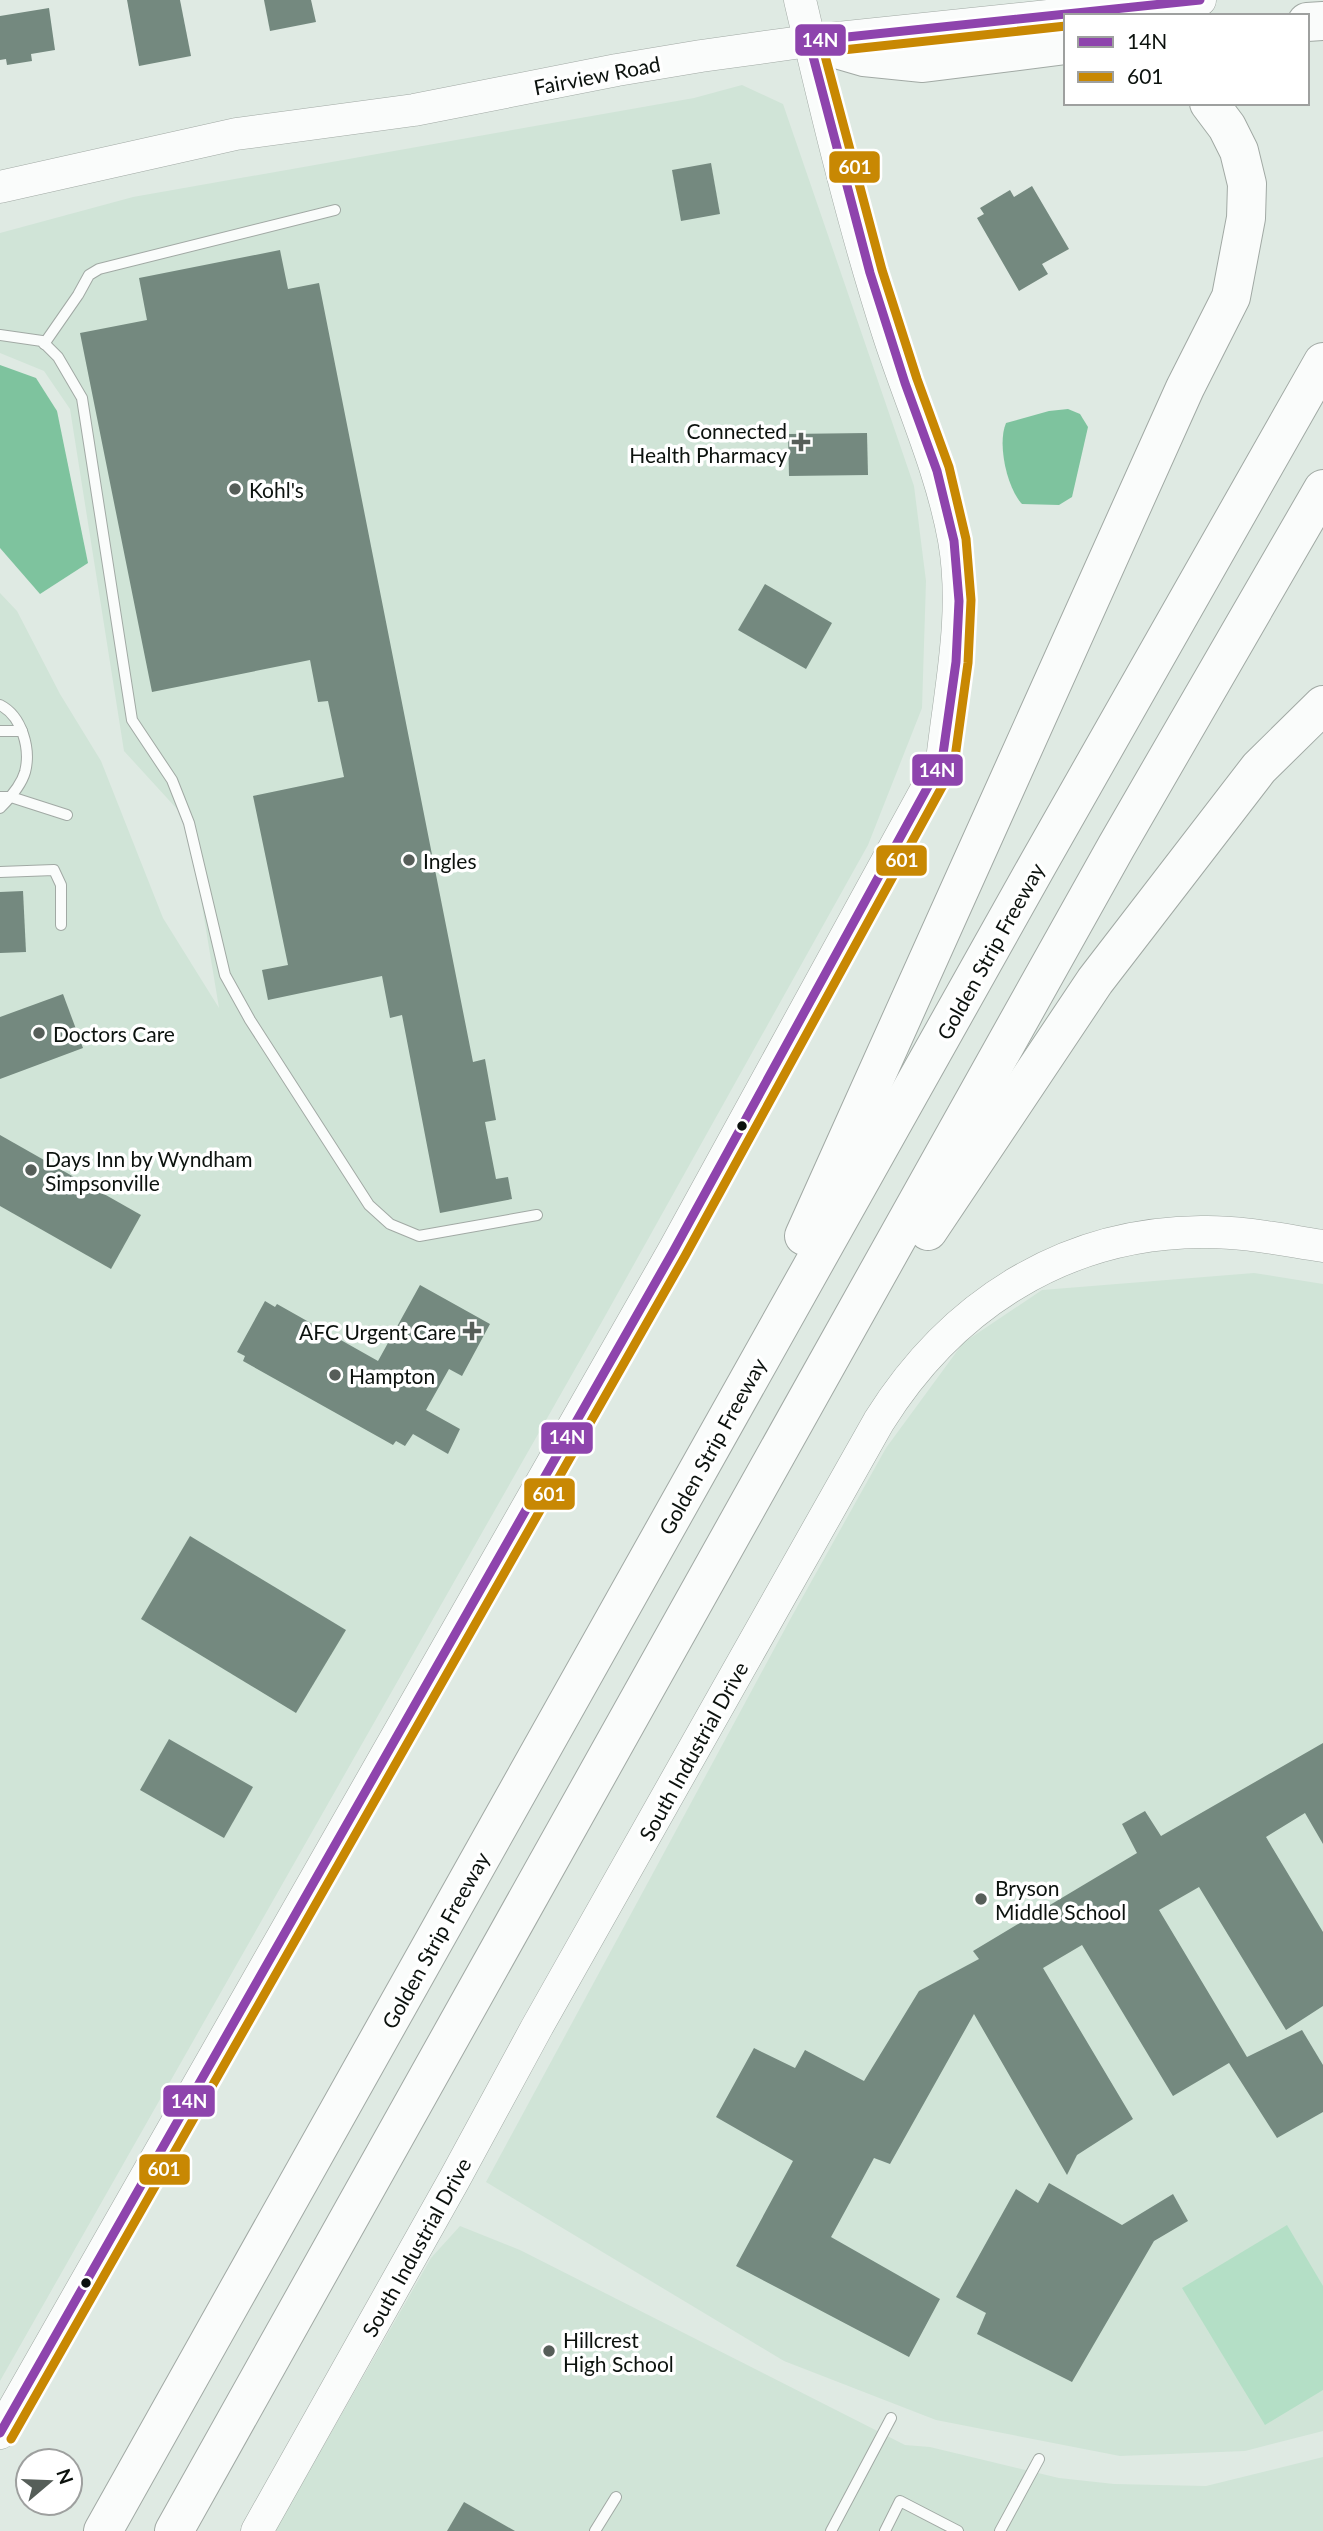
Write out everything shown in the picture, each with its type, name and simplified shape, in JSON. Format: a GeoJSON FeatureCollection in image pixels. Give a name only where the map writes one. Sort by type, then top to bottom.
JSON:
{"type":"FeatureCollection","features":[{"type":"Feature","properties":{"kind":"highway"},"geometry":{"type":"LineString","coordinates":[[1095,11],[1131,0]]}},
{"type":"Feature","properties":{"kind":"highway"},"geometry":{"type":"LineString","coordinates":[[809,41],[864,57],[923,63],[1064,45]]}},
{"type":"Feature","properties":{"kind":"highway"},"geometry":{"type":"LineString","coordinates":[[708,1454],[1179,400],[1231,296],[1246,218],[1247,184],[1239,151],[1227,127],[1210,105]]}},
{"type":"Feature","properties":{"kind":"highway","name":"Golden Strip Freeway"},"geometry":{"type":"LineString","coordinates":[[103,2531],[1323,362]]}},
{"type":"Feature","properties":{"kind":"highway"},"geometry":{"type":"LineString","coordinates":[[174,2531],[1115,847],[1323,489]]}},
{"type":"Feature","properties":{"kind":"highway"},"geometry":{"type":"LineString","coordinates":[[757,1489],[1095,981],[1259,768],[1323,705]]}},
{"type":"Feature","properties":{"kind":"main road"},"geometry":{"type":"LineString","coordinates":[[0,2433],[667,1262],[942,761],[956,662],[959,601],[954,541],[937,471],[896,358],[870,273],[800,0]]}},
{"type":"Feature","properties":{"kind":"main road","name":"Fairview Road"},"geometry":{"type":"LineString","coordinates":[[1066,14],[1200,0]]}},
{"type":"Feature","properties":{"kind":"main road","name":"Fairview Road"},"geometry":{"type":"LineString","coordinates":[[0,187],[236,134],[414,110],[617,70],[809,41],[1064,14]]}},
{"type":"Feature","properties":{"kind":"main road","name":"South Industrial Drive"},"geometry":{"type":"LineString","coordinates":[[257,2531],[537,2027],[879,1421],[922,1361],[943,1338],[995,1296],[1051,1264],[1087,1251],[1131,1239],[1202,1232],[1259,1236],[1323,1247]]}},
{"type":"Feature","properties":{"kind":"lane"},"geometry":{"type":"LineString","coordinates":[[44,344],[89,275],[99,269],[335,209]]}},
{"type":"Feature","properties":{"kind":"lane"},"geometry":{"type":"LineString","coordinates":[[0,335],[42,341],[58,357],[82,398],[132,720],[172,780],[189,823],[225,975],[250,1020],[369,1205],[390,1224],[419,1236],[537,1215]]}},
{"type":"Feature","properties":{"kind":"lane"},"geometry":{"type":"LineString","coordinates":[[0,705],[12,711],[22,731],[27,753],[24,774],[5,797],[0,808]]}},
{"type":"Feature","properties":{"kind":"lane"},"geometry":{"type":"LineString","coordinates":[[0,730],[22,731]]}},
{"type":"Feature","properties":{"kind":"lane"},"geometry":{"type":"LineString","coordinates":[[5,797],[67,815]]}},
{"type":"Feature","properties":{"kind":"lane"},"geometry":{"type":"LineString","coordinates":[[0,872],[54,870],[61,885],[61,925]]}},
{"type":"Feature","properties":{"kind":"lane"},"geometry":{"type":"LineString","coordinates":[[831,2531],[891,2418]]}},
{"type":"Feature","properties":{"kind":"lane"},"geometry":{"type":"LineString","coordinates":[[1000,2531],[1039,2459]]}},
{"type":"Feature","properties":{"kind":"lane"},"geometry":{"type":"LineString","coordinates":[[595,2531],[616,2497]]}},
{"type":"Feature","properties":{"kind":"lane"},"geometry":{"type":"LineString","coordinates":[[885,2531],[901,2501],[958,2531]]}},
{"type":"Feature","properties":{"kind":"shaded area"},"geometry":{"type":"Polygon","coordinates":[[[742,85],[783,104],[914,486],[926,581],[922,708],[868,845],[604,1318],[0,2381],[0,593],[17,611],[60,694],[101,761],[163,918],[219,1008],[188,821],[124,751],[70,409],[44,371],[0,353],[0,233],[133,197],[694,98],[742,85]]]}},
{"type":"Feature","properties":{"kind":"shaded area"},"geometry":{"type":"Polygon","coordinates":[[[0,365],[36,378],[57,411],[88,563],[40,594],[0,548],[0,365]]]}},
{"type":"Feature","properties":{"kind":"shaded area"},"geometry":{"type":"Polygon","coordinates":[[[1068,409],[1080,414],[1088,427],[1072,497],[1059,505],[1022,504],[1012,488],[1005,465],[1003,432],[1006,423],[1049,411],[1068,409]]]}},
{"type":"Feature","properties":{"kind":"shaded area","name":"Bryson Middle School"},"geometry":{"type":"Polygon","coordinates":[[[1254,1273],[1323,1284],[1323,2431],[1245,2451],[1120,2456],[936,2420],[784,2361],[486,2182],[792,1616],[886,1448],[963,1343],[1042,1290],[1254,1273]]]}},
{"type":"Feature","properties":{"kind":"shaded area"},"geometry":{"type":"Polygon","coordinates":[[[1287,2225],[1323,2286],[1323,2390],[1265,2425],[1182,2288],[1287,2225]]]}},
{"type":"Feature","properties":{"kind":"shaded area","name":"Hillcrest High School"},"geometry":{"type":"Polygon","coordinates":[[[460,2226],[520,2250],[905,2445],[930,2447],[1059,2478],[1114,2484],[1206,2486],[1323,2457],[1323,2531],[275,2531],[431,2258],[460,2226]]]}},
{"type":"Feature","properties":{"kind":"building"},"geometry":{"type":"Polygon","coordinates":[[[127,0],[180,0],[191,56],[139,66],[127,0]]]}},
{"type":"Feature","properties":{"kind":"building"},"geometry":{"type":"Polygon","coordinates":[[[264,0],[311,0],[316,22],[270,31],[264,0]]]}},
{"type":"Feature","properties":{"kind":"building"},"geometry":{"type":"Polygon","coordinates":[[[49,8],[55,50],[31,54],[32,61],[7,65],[6,59],[0,60],[0,16],[49,8]]]}},
{"type":"Feature","properties":{"kind":"building"},"geometry":{"type":"Polygon","coordinates":[[[711,163],[720,214],[681,221],[672,170],[711,163]]]}},
{"type":"Feature","properties":{"kind":"building"},"geometry":{"type":"Polygon","coordinates":[[[1032,186],[1069,249],[1042,264],[1048,274],[1019,291],[977,218],[984,214],[980,208],[1010,190],[1014,197],[1032,186]]]}},
{"type":"Feature","properties":{"kind":"building","name":"Kohl's"},"geometry":{"type":"Polygon","coordinates":[[[280,250],[288,289],[319,283],[473,1062],[485,1059],[496,1120],[485,1122],[496,1179],[508,1177],[512,1199],[440,1213],[402,1015],[390,1018],[382,976],[268,1000],[262,970],[288,965],[253,796],[344,777],[328,701],[318,702],[310,660],[152,692],[80,333],[147,320],[139,278],[280,250]]]}},
{"type":"Feature","properties":{"kind":"building"},"geometry":{"type":"Polygon","coordinates":[[[867,433],[868,475],[789,476],[788,434],[867,433]]]}},
{"type":"Feature","properties":{"kind":"building"},"geometry":{"type":"Polygon","coordinates":[[[765,584],[832,623],[806,669],[738,630],[765,584]]]}},
{"type":"Feature","properties":{"kind":"building"},"geometry":{"type":"Polygon","coordinates":[[[23,891],[26,952],[0,953],[0,892],[23,891]]]}},
{"type":"Feature","properties":{"kind":"building","name":"Doctors Care"},"geometry":{"type":"Polygon","coordinates":[[[63,994],[83,1048],[0,1079],[0,1017],[63,994]]]}},
{"type":"Feature","properties":{"kind":"building","name":"Days Inn by Wyndham Simpsonville"},"geometry":{"type":"Polygon","coordinates":[[[0,1135],[141,1215],[111,1269],[0,1206],[0,1135]]]}},
{"type":"Feature","properties":{"kind":"building","name":"Hampton"},"geometry":{"type":"Polygon","coordinates":[[[420,1285],[490,1324],[462,1376],[449,1369],[426,1410],[460,1429],[448,1454],[413,1434],[405,1446],[396,1441],[393,1445],[243,1361],[245,1356],[237,1352],[265,1301],[275,1307],[277,1304],[378,1361],[420,1285]]]}},
{"type":"Feature","properties":{"kind":"building"},"geometry":{"type":"Polygon","coordinates":[[[190,1536],[346,1630],[296,1713],[141,1619],[190,1536]]]}},
{"type":"Feature","properties":{"kind":"building"},"geometry":{"type":"Polygon","coordinates":[[[169,1739],[253,1787],[224,1838],[140,1790],[169,1739]]]}},
{"type":"Feature","properties":{"kind":"building"},"geometry":{"type":"Polygon","coordinates":[[[1323,1743],[1323,1844],[1305,1813],[1266,1837],[1323,1932],[1323,2006],[1286,2030],[1199,1887],[1159,1910],[1247,2057],[1302,2030],[1323,2065],[1323,2112],[1277,2138],[1229,2063],[1173,2096],[1082,1945],[1043,1968],[1133,2119],[1077,2155],[1067,2175],[974,2014],[890,2164],[874,2158],[831,2237],[940,2299],[909,2357],[736,2266],[793,2161],[716,2117],[754,2048],[795,2068],[805,2050],[864,2081],[919,1991],[979,1959],[973,1951],[1137,1853],[1122,1824],[1145,1811],[1161,1836],[1323,1743]]]}},
{"type":"Feature","properties":{"kind":"building"},"geometry":{"type":"Polygon","coordinates":[[[1049,2183],[1122,2225],[1173,2194],[1188,2221],[1154,2241],[1072,2382],[977,2334],[986,2313],[956,2297],[1016,2189],[1038,2203],[1049,2183]]]}},
{"type":"Feature","properties":{"kind":"building"},"geometry":{"type":"Polygon","coordinates":[[[464,2502],[515,2531],[447,2531],[464,2502]]]}},
{"type":"Feature","properties":{"kind":"transit line","name":"14N"},"geometry":{"type":"LineString","coordinates":[[1066,14],[1200,0]]}},
{"type":"Feature","properties":{"kind":"transit line","name":"14N"},"geometry":{"type":"LineString","coordinates":[[0,2433],[674,1250],[942,761],[956,662],[959,601],[954,541],[937,471],[905,383],[870,273],[809,41],[1064,14]]}},
{"type":"Feature","properties":{"kind":"transit line","name":"601"},"geometry":{"type":"LineString","coordinates":[[11,2439],[685,1256],[954,765],[968,663],[971,600],[966,539],[949,467],[882,270],[824,52],[1064,26]]}},
{"type":"Feature","properties":{"kind":"place","name":"Connected Health Pharmacy"},"geometry":{"type":"Point","coordinates":[801,442]}},
{"type":"Feature","properties":{"kind":"place","name":"Kohl's"},"geometry":{"type":"Point","coordinates":[235,489]}},
{"type":"Feature","properties":{"kind":"place","name":"Ingles"},"geometry":{"type":"Point","coordinates":[409,860]}},
{"type":"Feature","properties":{"kind":"place","name":"Doctors Care"},"geometry":{"type":"Point","coordinates":[39,1033]}},
{"type":"Feature","properties":{"kind":"place","name":"Days Inn by Wyndham Simpsonville"},"geometry":{"type":"Point","coordinates":[31,1170]}},
{"type":"Feature","properties":{"kind":"place","name":"AFC Urgent Care"},"geometry":{"type":"Point","coordinates":[472,1331]}},
{"type":"Feature","properties":{"kind":"place","name":"Hampton"},"geometry":{"type":"Point","coordinates":[335,1375]}},
{"type":"Feature","properties":{"kind":"place","name":"Bryson Middle School"},"geometry":{"type":"Point","coordinates":[981,1899]}},
{"type":"Feature","properties":{"kind":"place","name":"Hillcrest High School"},"geometry":{"type":"Point","coordinates":[549,2351]}}]}
